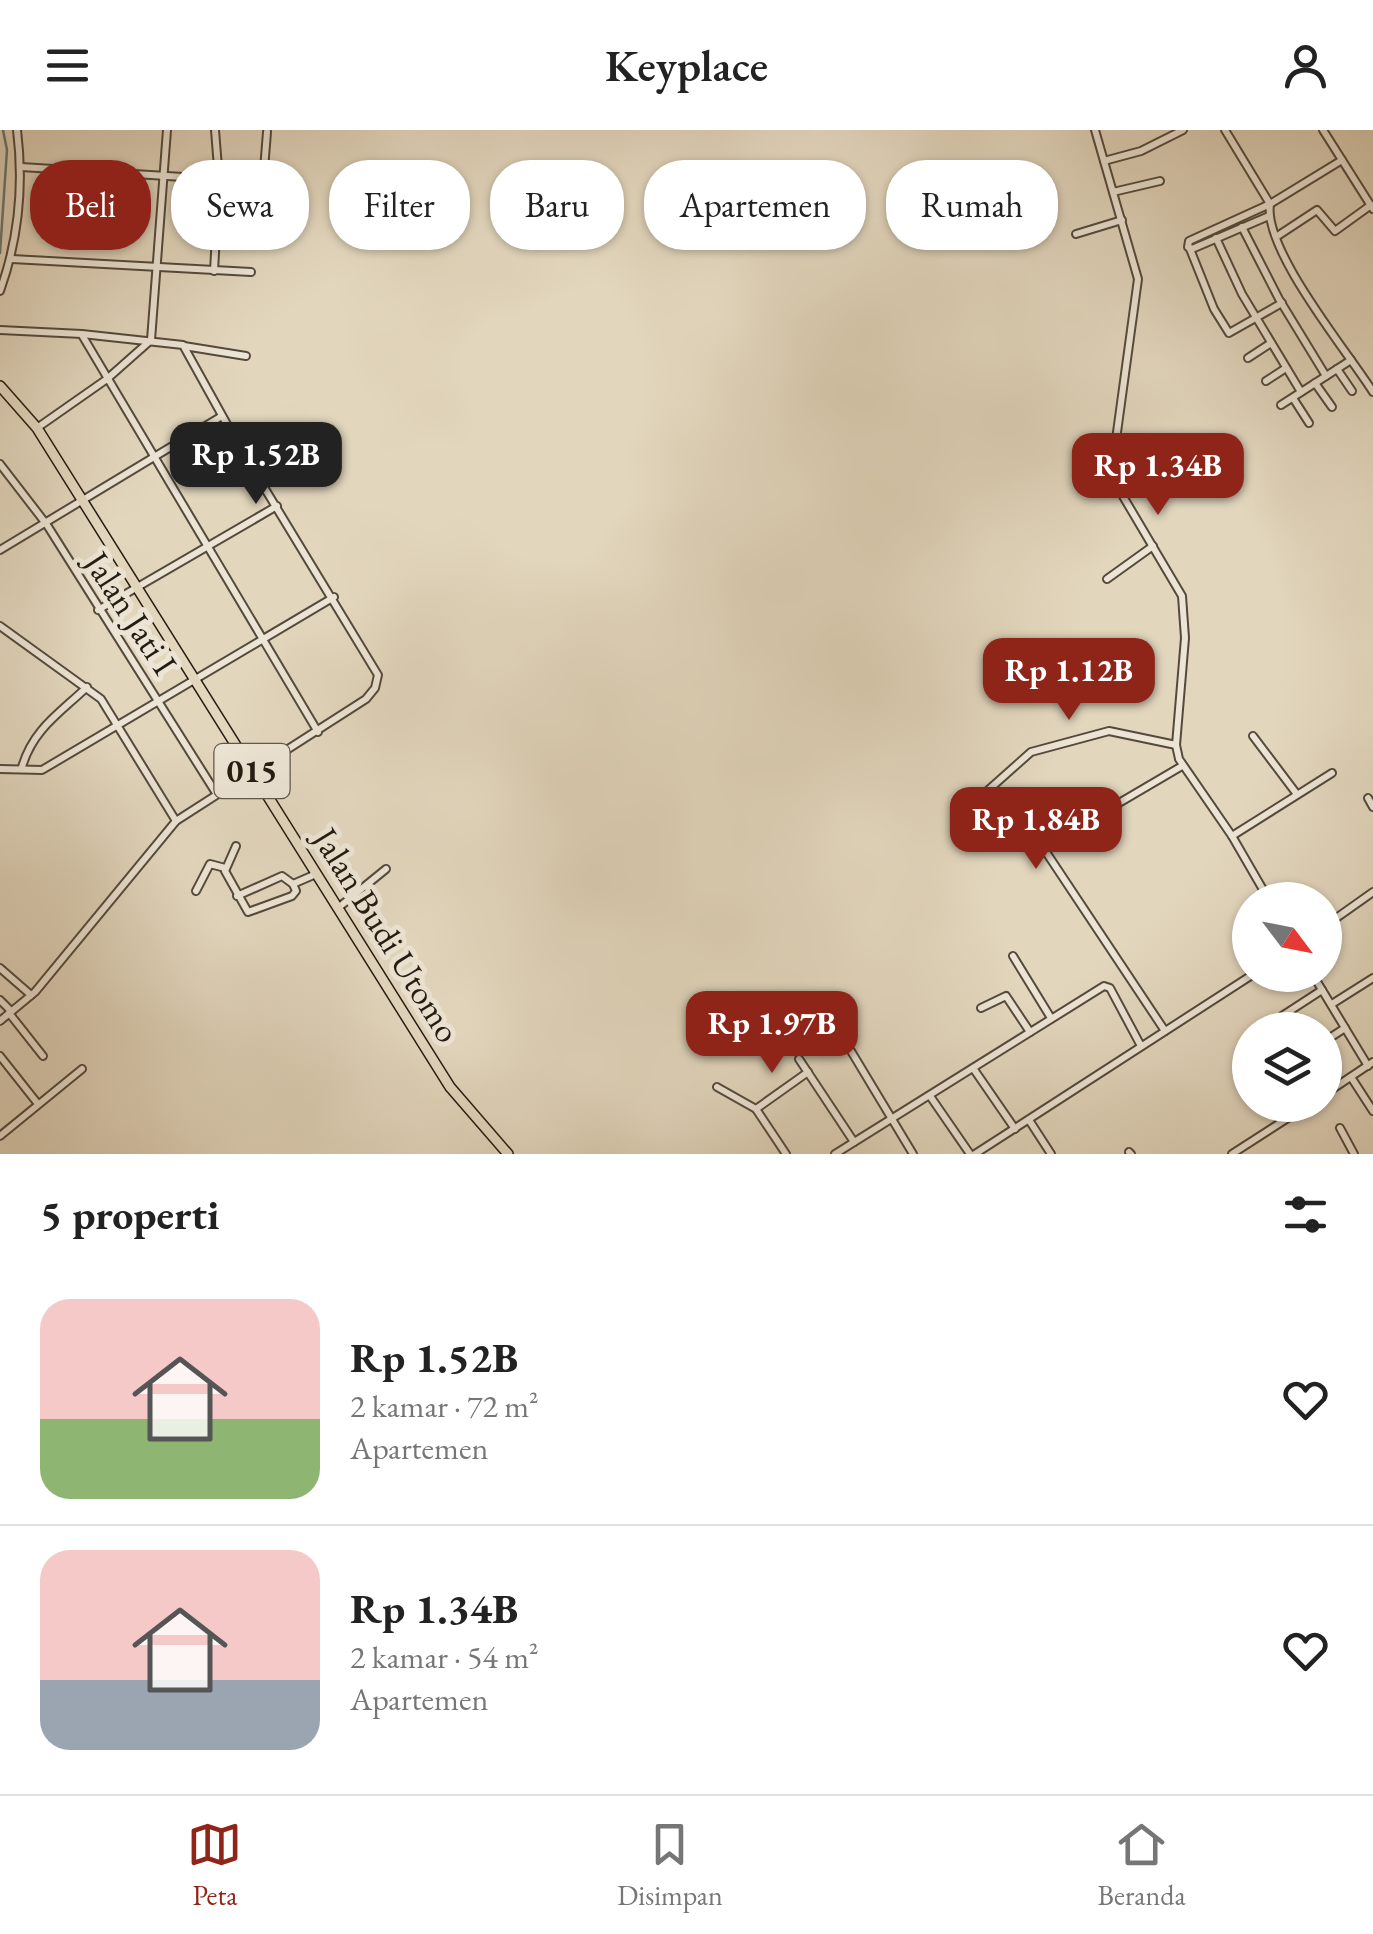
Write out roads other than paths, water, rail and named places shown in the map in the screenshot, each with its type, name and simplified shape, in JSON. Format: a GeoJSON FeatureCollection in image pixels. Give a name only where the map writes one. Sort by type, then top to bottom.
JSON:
{"type":"FeatureCollection","features":[{"type":"Feature","properties":{"kind":"main road","name":"Jalan Budi Utomo"},"geometry":{"type":"LineString","coordinates":[[0,386],[36,428],[82,499],[450,1087],[508,1154]]}},
{"type":"Feature","properties":{"kind":"street"},"geometry":{"type":"LineString","coordinates":[[0,291],[12,259],[22,168],[17,130]]}},
{"type":"Feature","properties":{"kind":"street"},"geometry":{"type":"LineString","coordinates":[[36,428],[107,379],[151,340],[166,130]]}},
{"type":"Feature","properties":{"kind":"street"},"geometry":{"type":"LineString","coordinates":[[215,130],[217,160]]}},
{"type":"Feature","properties":{"kind":"street"},"geometry":{"type":"LineString","coordinates":[[1095,130],[1136,268],[1138,294],[1110,476],[1182,596],[1184,638],[1176,745],[1182,766],[1232,836],[1259,882]]}},
{"type":"Feature","properties":{"kind":"street"},"geometry":{"type":"LineString","coordinates":[[1104,161],[1141,151],[1183,130]]}},
{"type":"Feature","properties":{"kind":"street"},"geometry":{"type":"LineString","coordinates":[[1224,130],[1270,204],[1268,216],[1296,276],[1350,360],[1370,382],[1373,392]]}},
{"type":"Feature","properties":{"kind":"street"},"geometry":{"type":"LineString","coordinates":[[1276,237],[1317,210],[1335,230],[1372,207],[1323,130]]}},
{"type":"Feature","properties":{"kind":"street"},"geometry":{"type":"LineString","coordinates":[[265,160],[266,132]]}},
{"type":"Feature","properties":{"kind":"street"},"geometry":{"type":"LineString","coordinates":[[1282,304],[1231,333],[1225,330],[1189,241],[1270,204],[1342,160]]}},
{"type":"Feature","properties":{"kind":"street"},"geometry":{"type":"LineString","coordinates":[[22,168],[171,176]]}},
{"type":"Feature","properties":{"kind":"street"},"geometry":{"type":"LineString","coordinates":[[1113,192],[1160,180]]}},
{"type":"Feature","properties":{"kind":"street"},"geometry":{"type":"LineString","coordinates":[[1190,249],[1268,216]]}},
{"type":"Feature","properties":{"kind":"street"},"geometry":{"type":"LineString","coordinates":[[1076,234],[1122,220]]}},
{"type":"Feature","properties":{"kind":"street"},"geometry":{"type":"LineString","coordinates":[[1242,227],[1326,376]]}},
{"type":"Feature","properties":{"kind":"street"},"geometry":{"type":"LineString","coordinates":[[1216,238],[1256,318],[1301,392]]}},
{"type":"Feature","properties":{"kind":"street"},"geometry":{"type":"LineString","coordinates":[[214,271],[215,250]]}},
{"type":"Feature","properties":{"kind":"street"},"geometry":{"type":"LineString","coordinates":[[12,259],[159,270],[252,272]]}},
{"type":"Feature","properties":{"kind":"street"},"geometry":{"type":"LineString","coordinates":[[0,330],[151,340],[246,356]]}},
{"type":"Feature","properties":{"kind":"street"},"geometry":{"type":"LineString","coordinates":[[82,334],[319,733]]}},
{"type":"Feature","properties":{"kind":"street"},"geometry":{"type":"LineString","coordinates":[[1248,358],[1270,342]]}},
{"type":"Feature","properties":{"kind":"street"},"geometry":{"type":"LineString","coordinates":[[0,1020],[31,995],[176,822],[252,770],[319,733],[366,700],[378,681],[375,667],[183,346]]}},
{"type":"Feature","properties":{"kind":"street"},"geometry":{"type":"LineString","coordinates":[[1281,405],[1350,360]]}},
{"type":"Feature","properties":{"kind":"street"},"geometry":{"type":"LineString","coordinates":[[1266,381],[1286,368]]}},
{"type":"Feature","properties":{"kind":"street"},"geometry":{"type":"LineString","coordinates":[[1336,369],[1352,391]]}},
{"type":"Feature","properties":{"kind":"street"},"geometry":{"type":"LineString","coordinates":[[1316,383],[1332,407]]}},
{"type":"Feature","properties":{"kind":"street"},"geometry":{"type":"LineString","coordinates":[[1293,398],[1309,422]]}},
{"type":"Feature","properties":{"kind":"street"},"geometry":{"type":"LineString","coordinates":[[0,550],[222,416]]}},
{"type":"Feature","properties":{"kind":"street","name":"Jalan Jati I"},"geometry":{"type":"LineString","coordinates":[[0,464],[46,525],[216,793]]}},
{"type":"Feature","properties":{"kind":"street"},"geometry":{"type":"LineString","coordinates":[[98,610],[277,506]]}},
{"type":"Feature","properties":{"kind":"street"},"geometry":{"type":"LineString","coordinates":[[1107,579],[1153,546]]}},
{"type":"Feature","properties":{"kind":"street"},"geometry":{"type":"LineString","coordinates":[[0,769],[42,770],[264,642],[334,597]]}},
{"type":"Feature","properties":{"kind":"street"},"geometry":{"type":"LineString","coordinates":[[0,626],[101,699],[176,822]]}},
{"type":"Feature","properties":{"kind":"street"},"geometry":{"type":"LineString","coordinates":[[22,767],[31,742],[44,724],[87,687]]}},
{"type":"Feature","properties":{"kind":"street"},"geometry":{"type":"LineString","coordinates":[[985,793],[1030,752],[1108,732],[1176,745]]}},
{"type":"Feature","properties":{"kind":"street"},"geometry":{"type":"LineString","coordinates":[[1253,736],[1296,793]]}},
{"type":"Feature","properties":{"kind":"street"},"geometry":{"type":"LineString","coordinates":[[1165,1031],[1046,852],[1056,840],[1182,766]]}},
{"type":"Feature","properties":{"kind":"street"},"geometry":{"type":"LineString","coordinates":[[1232,836],[1332,773]]}},
{"type":"Feature","properties":{"kind":"street"},"geometry":{"type":"LineString","coordinates":[[1368,798],[1373,807]]}},
{"type":"Feature","properties":{"kind":"street"},"geometry":{"type":"LineString","coordinates":[[236,846],[225,868],[236,896],[252,914],[296,891],[282,876],[236,896]]}},
{"type":"Feature","properties":{"kind":"street"},"geometry":{"type":"LineString","coordinates":[[196,891],[210,864],[225,868]]}},
{"type":"Feature","properties":{"kind":"street"},"geometry":{"type":"LineString","coordinates":[[338,908],[386,869]]}},
{"type":"Feature","properties":{"kind":"street"},"geometry":{"type":"LineString","coordinates":[[293,884],[316,874]]}},
{"type":"Feature","properties":{"kind":"street"},"geometry":{"type":"LineString","coordinates":[[1342,914],[1372,894]]}},
{"type":"Feature","properties":{"kind":"street"},"geometry":{"type":"LineString","coordinates":[[1012,956],[1052,1019]]}},
{"type":"Feature","properties":{"kind":"street"},"geometry":{"type":"LineString","coordinates":[[0,968],[31,995]]}},
{"type":"Feature","properties":{"kind":"street"},"geometry":{"type":"LineString","coordinates":[[1331,1004],[1373,978]]}},
{"type":"Feature","properties":{"kind":"street"},"geometry":{"type":"LineString","coordinates":[[835,1154],[1108,986],[1141,1046]]}},
{"type":"Feature","properties":{"kind":"street"},"geometry":{"type":"LineString","coordinates":[[930,1096],[973,1154],[1232,988]]}},
{"type":"Feature","properties":{"kind":"street"},"geometry":{"type":"LineString","coordinates":[[1288,1012],[1319,992]]}},
{"type":"Feature","properties":{"kind":"street"},"geometry":{"type":"LineString","coordinates":[[1323,992],[1370,1064],[1342,1083]]}},
{"type":"Feature","properties":{"kind":"street"},"geometry":{"type":"LineString","coordinates":[[981,1008],[1006,996],[1030,1032]]}},
{"type":"Feature","properties":{"kind":"street"},"geometry":{"type":"LineString","coordinates":[[0,1000],[43,1056]]}},
{"type":"Feature","properties":{"kind":"street"},"geometry":{"type":"LineString","coordinates":[[850,1052],[914,1154]]}},
{"type":"Feature","properties":{"kind":"street"},"geometry":{"type":"LineString","coordinates":[[0,1056],[38,1104]]}},
{"type":"Feature","properties":{"kind":"street"},"geometry":{"type":"LineString","coordinates":[[799,1059],[854,1142]]}},
{"type":"Feature","properties":{"kind":"street"},"geometry":{"type":"LineString","coordinates":[[0,1136],[82,1068]]}},
{"type":"Feature","properties":{"kind":"street"},"geometry":{"type":"LineString","coordinates":[[973,1068],[1015,1130]]}},
{"type":"Feature","properties":{"kind":"street"},"geometry":{"type":"LineString","coordinates":[[756,1109],[808,1072]]}},
{"type":"Feature","properties":{"kind":"street"},"geometry":{"type":"LineString","coordinates":[[1351,1077],[1373,1110]]}},
{"type":"Feature","properties":{"kind":"street"},"geometry":{"type":"LineString","coordinates":[[718,1087],[756,1109],[786,1154]]}},
{"type":"Feature","properties":{"kind":"street"},"geometry":{"type":"LineString","coordinates":[[1029,1120],[1052,1154]]}},
{"type":"Feature","properties":{"kind":"street"},"geometry":{"type":"LineString","coordinates":[[1232,1154],[1282,1122]]}},
{"type":"Feature","properties":{"kind":"street"},"geometry":{"type":"LineString","coordinates":[[1340,1128],[1354,1154]]}},
{"type":"Feature","properties":{"kind":"waterway"},"geometry":{"type":"LineString","coordinates":[[0,253],[7,150],[3,130]]}}]}
